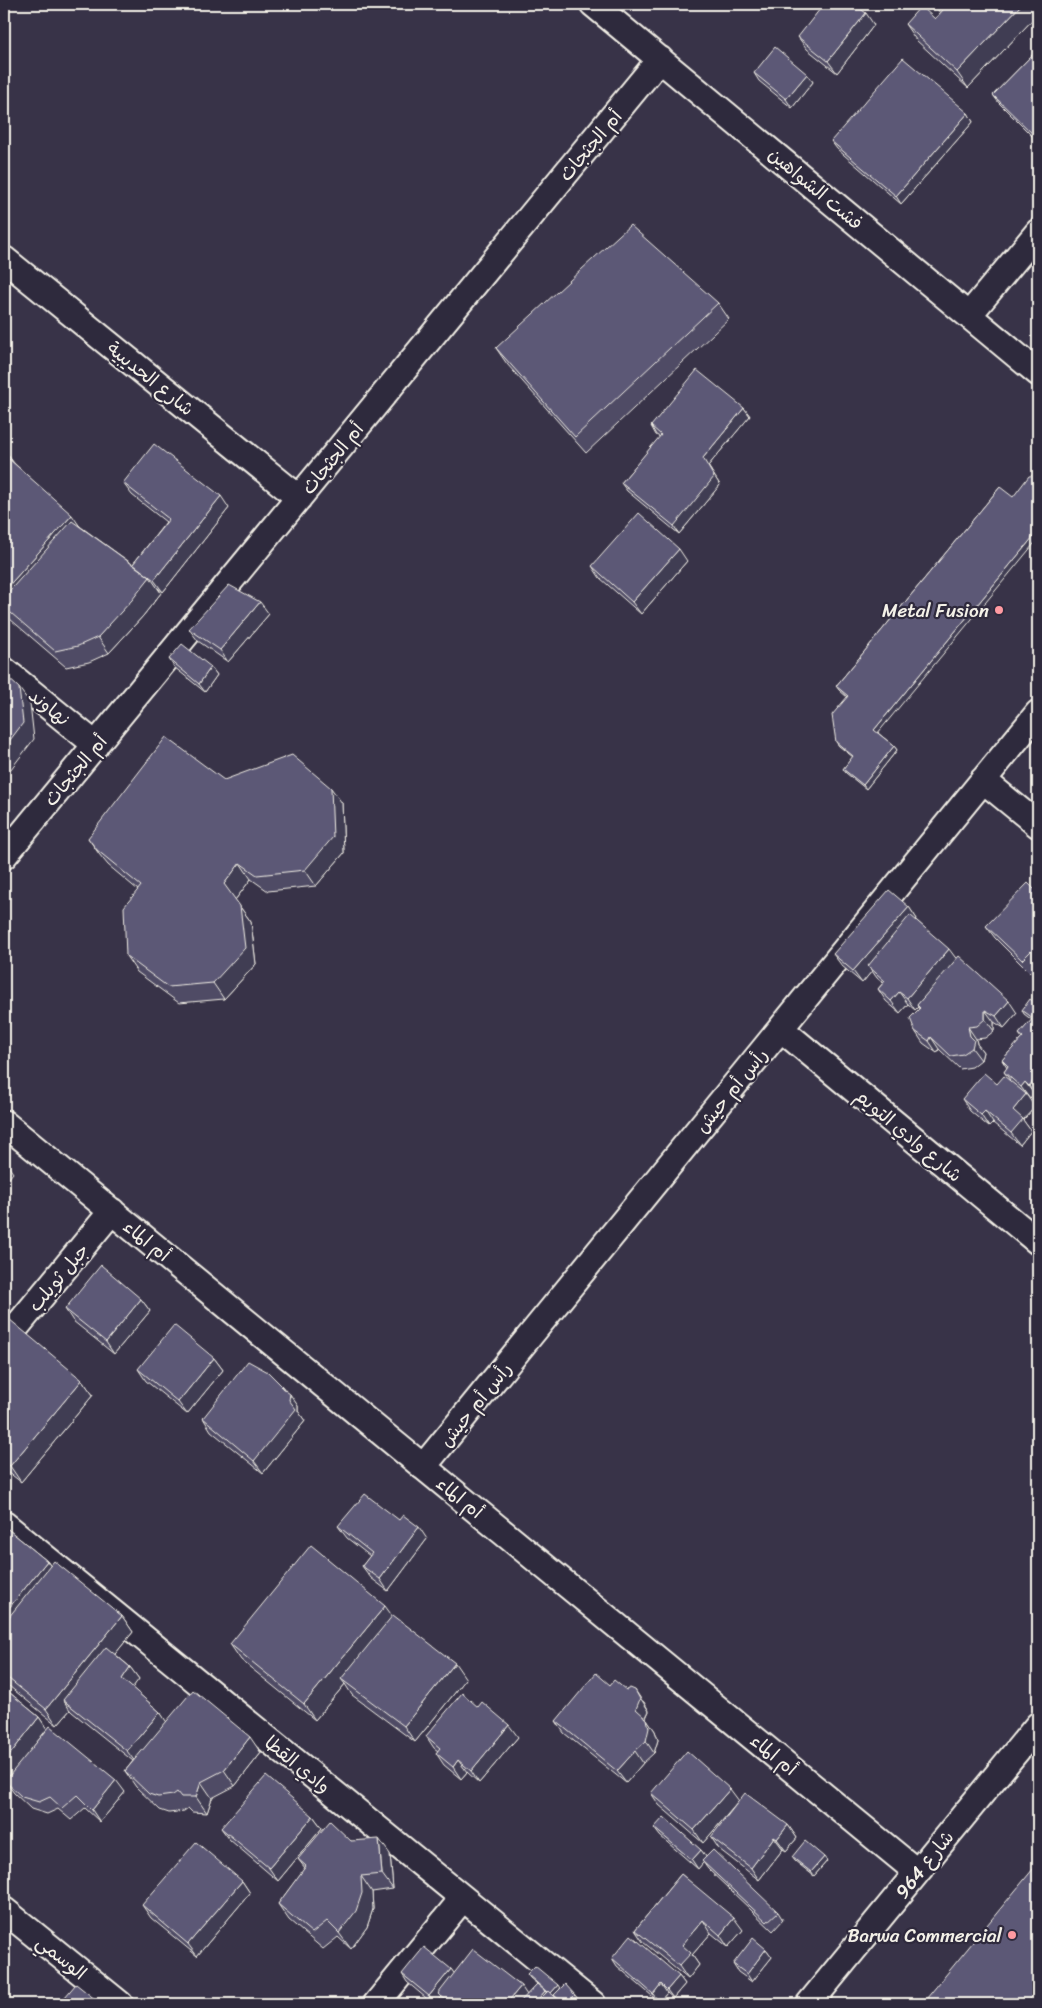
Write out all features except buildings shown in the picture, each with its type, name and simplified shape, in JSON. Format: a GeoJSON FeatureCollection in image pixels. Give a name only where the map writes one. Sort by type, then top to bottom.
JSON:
{"type":"FeatureCollection","features":[{"type":"Feature","properties":{"kind":"street","name":"فشت الشواهين"},"geometry":{"type":"LineString","coordinates":[[593,4],[1038,373]]}},
{"type":"Feature","properties":{"kind":"street","name":"أم الجثجاث"},"geometry":{"type":"LineString","coordinates":[[4,856],[660,59]]}},
{"type":"Feature","properties":{"kind":"street"},"geometry":{"type":"LineString","coordinates":[[969,315],[1038,232]]}},
{"type":"Feature","properties":{"kind":"street","name":"شارع الحديبية"},"geometry":{"type":"LineString","coordinates":[[4,259],[299,498]]}},
{"type":"Feature","properties":{"kind":"street","name":"نهاوند"},"geometry":{"type":"LineString","coordinates":[[4,670],[96,745]]}},
{"type":"Feature","properties":{"kind":"street","name":"رأس أم حيش"},"geometry":{"type":"LineString","coordinates":[[423,1467],[1038,713]]}},
{"type":"Feature","properties":{"kind":"street"},"geometry":{"type":"LineString","coordinates":[[984,780],[1038,826]]}},
{"type":"Feature","properties":{"kind":"street","name":"شارع وادي التويم"},"geometry":{"type":"LineString","coordinates":[[781,1028],[1038,1242]]}},
{"type":"Feature","properties":{"kind":"street","name":"أم الماء"},"geometry":{"type":"LineString","coordinates":[[4,1122],[917,1872]]}},
{"type":"Feature","properties":{"kind":"street","name":"جبل ثويلب"},"geometry":{"type":"LineString","coordinates":[[4,1342],[112,1211]]}},
{"type":"Feature","properties":{"kind":"street","name":"وادي القطا"},"geometry":{"type":"LineString","coordinates":[[4,1524],[593,2004]]}},
{"type":"Feature","properties":{"kind":"street","name":"شارع 964"},"geometry":{"type":"LineString","coordinates":[[809,2004],[1038,1725]]}},
{"type":"Feature","properties":{"kind":"street"},"geometry":{"type":"LineString","coordinates":[[376,2004],[462,1898]]}},
{"type":"Feature","properties":{"kind":"street","name":"الوسمي"},"geometry":{"type":"LineString","coordinates":[[4,1910],[120,2004]]}},
{"type":"Feature","properties":{"kind":"place","name":"Metal Fusion"},"geometry":{"type":"Point","coordinates":[999,610]}},
{"type":"Feature","properties":{"kind":"place","name":"Barwa Commercial"},"geometry":{"type":"Point","coordinates":[1012,1935]}}]}
